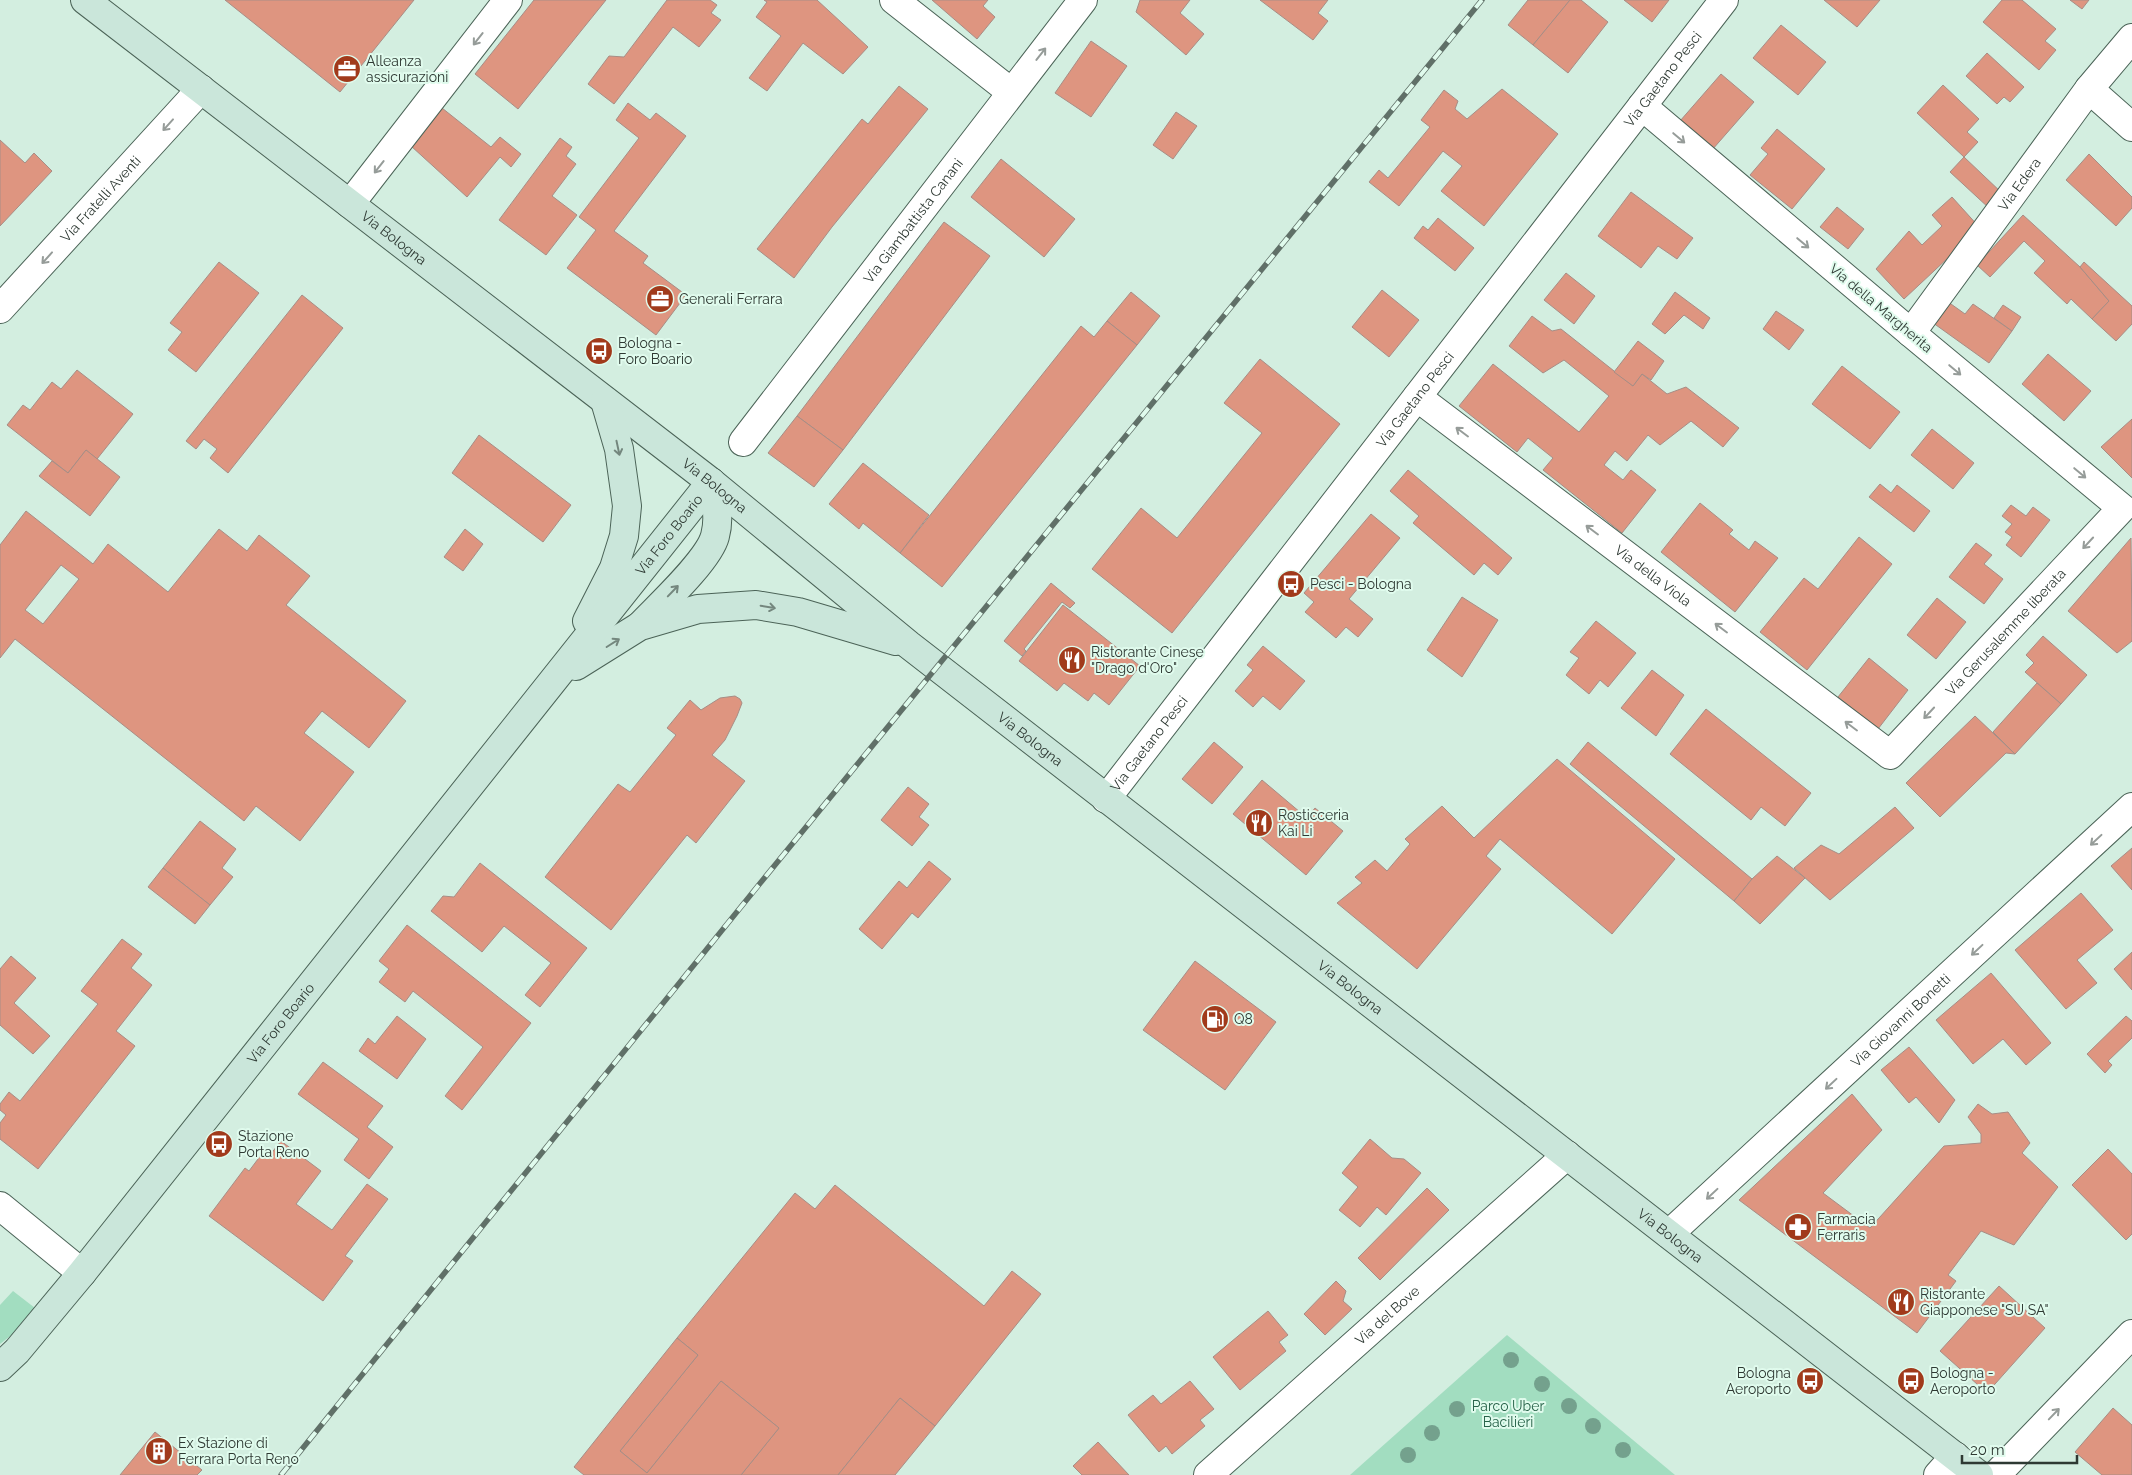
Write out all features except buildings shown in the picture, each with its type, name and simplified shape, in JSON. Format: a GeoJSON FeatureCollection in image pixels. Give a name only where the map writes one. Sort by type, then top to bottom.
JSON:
{"type":"FeatureCollection","features":[{"type":"Feature","properties":{"kind":"street","name":"Via Bologna"},"geometry":{"type":"LineString","coordinates":[[85,0],[711,482],[909,645],[1669,1234],[1946,1466],[1979,1475]]}},
{"type":"Feature","properties":{"kind":"street"},"geometry":{"type":"LineString","coordinates":[[350,204],[508,0]]}},
{"type":"Feature","properties":{"kind":"street"},"geometry":{"type":"LineString","coordinates":[[894,0],[1011,92]]}},
{"type":"Feature","properties":{"kind":"street","name":"Via Giambattista Canani"},"geometry":{"type":"LineString","coordinates":[[744,442],[1083,0]]}},
{"type":"Feature","properties":{"kind":"street","name":"Via Gaetano Pesci"},"geometry":{"type":"LineString","coordinates":[[1106,799],[1724,0]]}},
{"type":"Feature","properties":{"kind":"street","name":"Via Edera"},"geometry":{"type":"LineString","coordinates":[[1911,333],[2090,89],[2132,38]]}},
{"type":"Feature","properties":{"kind":"street","name":"Via Fratelli Aventi"},"geometry":{"type":"LineString","coordinates":[[0,309],[201,89]]}},
{"type":"Feature","properties":{"kind":"street"},"geometry":{"type":"LineString","coordinates":[[2090,89],[2132,127]]}},
{"type":"Feature","properties":{"kind":"street","name":"Via della Margherita"},"geometry":{"type":"LineString","coordinates":[[1642,106],[2122,508]]}},
{"type":"Feature","properties":{"kind":"street","name":"Via della Viola"},"geometry":{"type":"LineString","coordinates":[[1417,397],[1890,755]]}},
{"type":"Feature","properties":{"kind":"street","name":"Via Foro Boario"},"geometry":{"type":"LineString","coordinates":[[557,678],[598,602],[614,568],[624,536],[627,506],[619,449],[606,401]]}},
{"type":"Feature","properties":{"kind":"street","name":"Via Foro Boario"},"geometry":{"type":"LineString","coordinates":[[557,678],[640,626],[690,574],[715,537],[718,515],[711,482]]}},
{"type":"Feature","properties":{"kind":"street","name":"Via Foro Boario"},"geometry":{"type":"LineString","coordinates":[[0,1367],[17,1352],[82,1273],[711,482]]}},
{"type":"Feature","properties":{"kind":"street","name":"Via Gerusalemme liberata"},"geometry":{"type":"LineString","coordinates":[[1890,755],[2122,508]]}},
{"type":"Feature","properties":{"kind":"street","name":"Via Foro Boario"},"geometry":{"type":"LineString","coordinates":[[640,626],[698,609],[756,605],[798,612],[909,645]]}},
{"type":"Feature","properties":{"kind":"street","name":"Via Giovanni Bonetti"},"geometry":{"type":"LineString","coordinates":[[1669,1234],[2132,807]]}},
{"type":"Feature","properties":{"kind":"street","name":"Via del Bove"},"geometry":{"type":"LineString","coordinates":[[1208,1475],[1567,1155]]}},
{"type":"Feature","properties":{"kind":"street"},"geometry":{"type":"LineString","coordinates":[[0,1206],[82,1273]]}},
{"type":"Feature","properties":{"kind":"street"},"geometry":{"type":"LineString","coordinates":[[1996,1475],[2132,1334]]}},
{"type":"Feature","properties":{"kind":"green space"},"geometry":{"type":"Polygon","coordinates":[[[13,1291],[35,1308],[14,1333],[0,1344],[0,1305],[13,1291]]]}},
{"type":"Feature","properties":{"kind":"green space","name":"Parco Uber Bacilieri"},"geometry":{"type":"Polygon","coordinates":[[[1507,1335],[1675,1475],[1350,1475],[1507,1335]]]}},
{"type":"Feature","properties":{"kind":"railway"},"geometry":{"type":"LineString","coordinates":[[281,1475],[766,876],[1482,0]]}},
{"type":"Feature","properties":{"kind":"place","name":"Alleanza assicurazioni"},"geometry":{"type":"Point","coordinates":[347,69]}},
{"type":"Feature","properties":{"kind":"place","name":"Generali Ferrara"},"geometry":{"type":"Point","coordinates":[660,299]}},
{"type":"Feature","properties":{"kind":"place","name":"Bologna - Foro Boario"},"geometry":{"type":"Point","coordinates":[599,351]}},
{"type":"Feature","properties":{"kind":"place","name":"Pesci - Bologna"},"geometry":{"type":"Point","coordinates":[1291,584]}},
{"type":"Feature","properties":{"kind":"place","name":"Ristorante Cinese \"Drago d'Oro\""},"geometry":{"type":"Point","coordinates":[1072,660]}},
{"type":"Feature","properties":{"kind":"place","name":"Rosticceria Kai Li"},"geometry":{"type":"Point","coordinates":[1259,823]}},
{"type":"Feature","properties":{"kind":"place","name":"Q8"},"geometry":{"type":"Point","coordinates":[1215,1019]}},
{"type":"Feature","properties":{"kind":"place","name":"Stazione Porta Reno"},"geometry":{"type":"Point","coordinates":[219,1144]}},
{"type":"Feature","properties":{"kind":"place","name":"Farmacia Ferraris"},"geometry":{"type":"Point","coordinates":[1798,1227]}},
{"type":"Feature","properties":{"kind":"place","name":"Ristorante Giapponese \"SU SA\""},"geometry":{"type":"Point","coordinates":[1901,1302]}},
{"type":"Feature","properties":{"kind":"place","name":"Bologna Aeroporto"},"geometry":{"type":"Point","coordinates":[1810,1381]}},
{"type":"Feature","properties":{"kind":"place","name":"Bologna - Aeroporto"},"geometry":{"type":"Point","coordinates":[1911,1381]}},
{"type":"Feature","properties":{"kind":"place","name":"Ex Stazione di Ferrara Porta Reno"},"geometry":{"type":"Point","coordinates":[159,1451]}}]}
